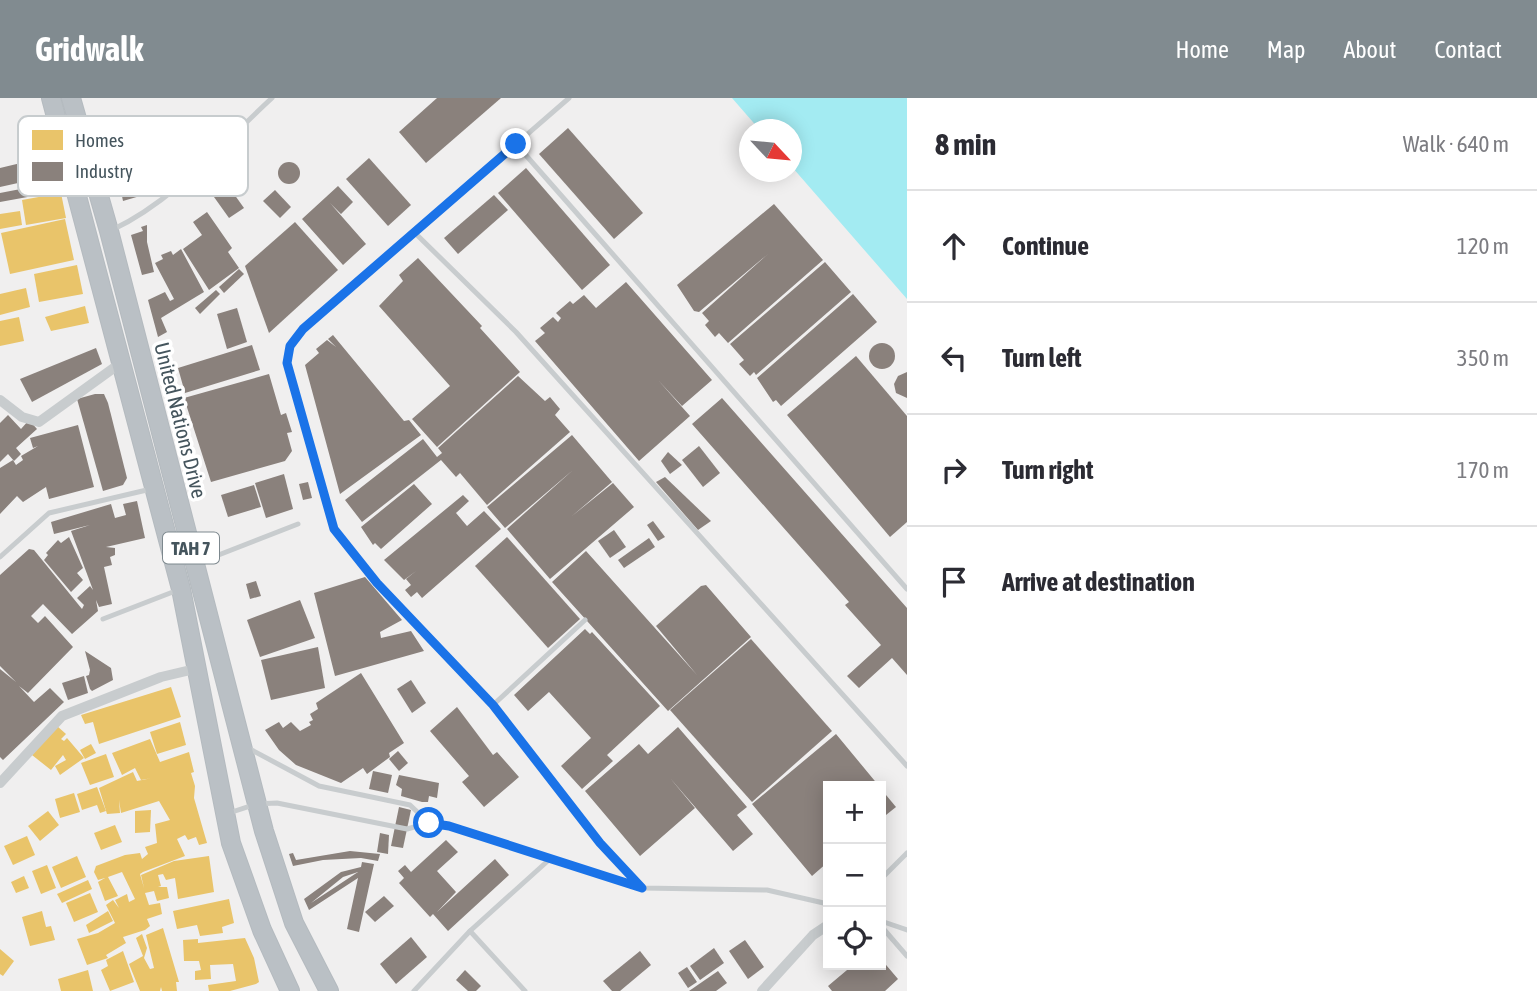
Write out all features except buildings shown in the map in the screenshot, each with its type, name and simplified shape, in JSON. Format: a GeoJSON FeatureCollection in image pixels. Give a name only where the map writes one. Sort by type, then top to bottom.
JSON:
{"type":"FeatureCollection","features":[{"type":"Feature","properties":{"kind":"highway","name":"United Nations Drive"},"geometry":{"type":"LineString","coordinates":[[51,98],[56,116]]}},
{"type":"Feature","properties":{"kind":"highway","name":"United Nations Drive"},"geometry":{"type":"LineString","coordinates":[[71,98],[76,116]]}},
{"type":"Feature","properties":{"kind":"highway","name":"United Nations Drive"},"geometry":{"type":"LineString","coordinates":[[77,196],[181,589],[199,668],[208,739],[224,815],[262,930],[290,991]]}},
{"type":"Feature","properties":{"kind":"highway","name":"United Nations Drive"},"geometry":{"type":"LineString","coordinates":[[99,196],[243,745],[256,804],[294,923],[329,991]]}},
{"type":"Feature","properties":{"kind":"street"},"geometry":{"type":"LineString","coordinates":[[0,400],[22,416],[39,422],[122,362]]}},
{"type":"Feature","properties":{"kind":"street"},"geometry":{"type":"LineString","coordinates":[[0,783],[62,716],[161,677],[199,668]]}},
{"type":"Feature","properties":{"kind":"street"},"geometry":{"type":"LineString","coordinates":[[762,991],[813,935],[823,928]]}},
{"type":"Feature","properties":{"kind":"lane"},"geometry":{"type":"LineString","coordinates":[[248,120],[272,98]]}},
{"type":"Feature","properties":{"kind":"lane"},"geometry":{"type":"LineString","coordinates":[[569,98],[303,329],[290,346],[287,363],[334,529],[377,583],[493,705],[600,843],[642,888]]}},
{"type":"Feature","properties":{"kind":"lane"},"geometry":{"type":"LineString","coordinates":[[516,144],[907,589]]}},
{"type":"Feature","properties":{"kind":"lane"},"geometry":{"type":"LineString","coordinates":[[109,231],[137,218],[165,196]]}},
{"type":"Feature","properties":{"kind":"lane"},"geometry":{"type":"LineString","coordinates":[[415,233],[516,332],[907,766]]}},
{"type":"Feature","properties":{"kind":"lane"},"geometry":{"type":"LineString","coordinates":[[0,557],[49,513],[154,489]]}},
{"type":"Feature","properties":{"kind":"lane"},"geometry":{"type":"LineString","coordinates":[[195,565],[298,524]]}},
{"type":"Feature","properties":{"kind":"lane"},"geometry":{"type":"LineString","coordinates":[[103,619],[181,589]]}},
{"type":"Feature","properties":{"kind":"lane"},"geometry":{"type":"LineString","coordinates":[[493,705],[585,620]]}},
{"type":"Feature","properties":{"kind":"lane"},"geometry":{"type":"LineString","coordinates":[[243,745],[306,781],[410,805],[429,823]]}},
{"type":"Feature","properties":{"kind":"lane"},"geometry":{"type":"LineString","coordinates":[[224,815],[256,804],[277,803],[407,829],[429,823],[449,826],[642,888],[767,890],[823,903]]}},
{"type":"Feature","properties":{"kind":"lane"},"geometry":{"type":"LineString","coordinates":[[886,874],[907,853]]}},
{"type":"Feature","properties":{"kind":"lane"},"geometry":{"type":"LineString","coordinates":[[414,991],[470,931],[551,858]]}},
{"type":"Feature","properties":{"kind":"lane"},"geometry":{"type":"LineString","coordinates":[[886,924],[907,930]]}},
{"type":"Feature","properties":{"kind":"lane"},"geometry":{"type":"LineString","coordinates":[[886,929],[907,956]]}},
{"type":"Feature","properties":{"kind":"lane"},"geometry":{"type":"LineString","coordinates":[[470,931],[524,991]]}},
{"type":"Feature","properties":{"kind":"water"},"geometry":{"type":"Polygon","coordinates":[[[732,98],[907,98],[907,299],[802,178],[802,119],[750,119],[732,98]]]}},
{"type":"Feature","properties":{"kind":"route"},"geometry":{"type":"LineString","coordinates":[[429,823],[449,826],[642,888],[600,843],[493,705],[377,583],[334,529],[325,507],[287,363],[290,346],[303,329],[516,144]]}}]}
